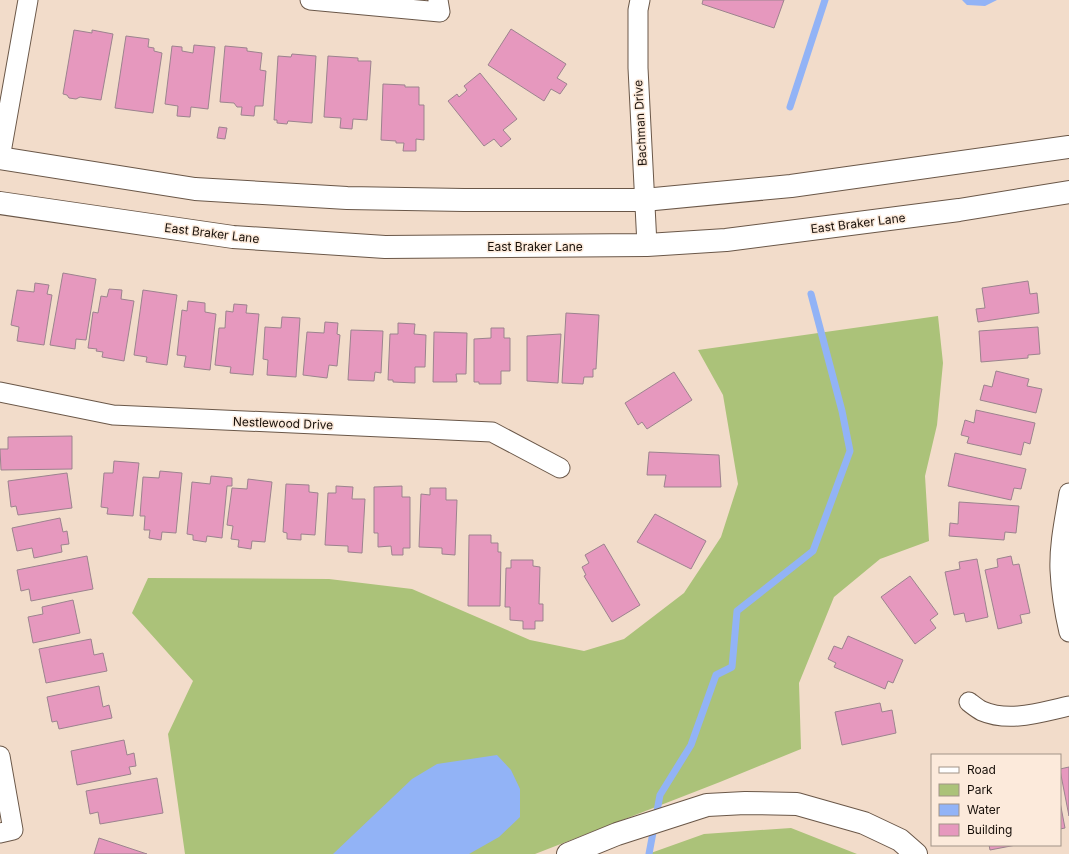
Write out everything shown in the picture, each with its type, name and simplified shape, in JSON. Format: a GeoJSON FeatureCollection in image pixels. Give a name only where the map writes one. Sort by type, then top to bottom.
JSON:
{"type":"FeatureCollection","features":[{"type":"Feature","properties":{"kind":"street"},"geometry":{"type":"LineString","coordinates":[[28,0],[0,158],[195,189],[347,198],[464,200],[644,200],[791,186],[1069,150]]}},
{"type":"Feature","properties":{"kind":"street"},"geometry":{"type":"LineString","coordinates":[[310,0],[439,6]]}},
{"type":"Feature","properties":{"kind":"street","name":"Bachman Drive"},"geometry":{"type":"LineString","coordinates":[[640,0],[638,10],[638,68],[647,245]]}},
{"type":"Feature","properties":{"kind":"street","name":"East Braker Lane"},"geometry":{"type":"LineString","coordinates":[[0,203],[233,237],[257,239],[384,247],[647,245],[726,240],[935,213],[1069,192]]}},
{"type":"Feature","properties":{"kind":"street","name":"Nestlewood Drive"},"geometry":{"type":"LineString","coordinates":[[0,392],[113,416],[492,432],[560,468]]}},
{"type":"Feature","properties":{"kind":"street"},"geometry":{"type":"LineString","coordinates":[[1069,492],[1063,529],[1060,569],[1063,606],[1069,632]]}},
{"type":"Feature","properties":{"kind":"street"},"geometry":{"type":"LineString","coordinates":[[969,702],[982,711],[1001,716],[1014,717],[1069,706]]}},
{"type":"Feature","properties":{"kind":"street"},"geometry":{"type":"LineString","coordinates":[[0,756],[13,830],[0,833]]}},
{"type":"Feature","properties":{"kind":"street"},"geometry":{"type":"LineString","coordinates":[[568,854],[617,834],[706,805],[745,802],[798,804],[864,823],[900,840],[916,854]]}},
{"type":"Feature","properties":{"kind":"green space"},"geometry":{"type":"Polygon","coordinates":[[[938,316],[943,363],[937,425],[925,476],[929,541],[880,559],[834,597],[799,683],[801,749],[535,854],[185,854],[168,734],[193,681],[132,613],[148,578],[329,579],[412,589],[530,640],[584,651],[624,639],[684,593],[721,537],[738,484],[723,395],[698,350],[938,316]]]}},
{"type":"Feature","properties":{"kind":"green space"},"geometry":{"type":"Polygon","coordinates":[[[791,828],[857,854],[648,854],[704,834],[791,828]]]}},
{"type":"Feature","properties":{"kind":"water"},"geometry":{"type":"Polygon","coordinates":[[[962,0],[997,0],[985,6],[967,5],[962,0]]]}},
{"type":"Feature","properties":{"kind":"water"},"geometry":{"type":"Polygon","coordinates":[[[497,755],[511,770],[520,789],[520,817],[499,837],[469,854],[333,854],[412,779],[437,764],[497,755]]]}},
{"type":"Feature","properties":{"kind":"building"},"geometry":{"type":"Polygon","coordinates":[[[703,0],[784,0],[774,28],[702,4],[703,0]]]}},
{"type":"Feature","properties":{"kind":"building"},"geometry":{"type":"Polygon","coordinates":[[[511,29],[566,64],[557,78],[567,84],[560,94],[551,89],[544,101],[488,65],[511,29]]]}},
{"type":"Feature","properties":{"kind":"building"},"geometry":{"type":"Polygon","coordinates":[[[74,30],[92,33],[92,30],[113,34],[101,100],[80,97],[76,99],[69,98],[67,95],[63,94],[74,30]]]}},
{"type":"Feature","properties":{"kind":"building"},"geometry":{"type":"Polygon","coordinates":[[[126,36],[149,39],[148,47],[154,48],[154,51],[162,53],[153,113],[115,108],[126,36]]]}},
{"type":"Feature","properties":{"kind":"building"},"geometry":{"type":"Polygon","coordinates":[[[194,45],[215,47],[208,109],[191,107],[190,117],[177,116],[178,106],[165,104],[172,46],[182,47],[182,51],[193,53],[194,45]]]}},
{"type":"Feature","properties":{"kind":"building"},"geometry":{"type":"Polygon","coordinates":[[[225,46],[247,48],[247,51],[262,53],[260,70],[266,71],[263,106],[255,106],[254,116],[241,115],[242,107],[237,107],[234,103],[220,102],[225,46]]]}},
{"type":"Feature","properties":{"kind":"building"},"geometry":{"type":"Polygon","coordinates":[[[292,54],[316,56],[312,123],[288,121],[287,124],[277,123],[277,120],[274,120],[278,56],[291,57],[292,54]]]}},
{"type":"Feature","properties":{"kind":"building"},"geometry":{"type":"Polygon","coordinates":[[[328,56],[358,58],[358,61],[371,61],[367,120],[353,119],[352,129],[340,128],[341,118],[324,117],[328,56]]]}},
{"type":"Feature","properties":{"kind":"building"},"geometry":{"type":"Polygon","coordinates":[[[480,73],[517,119],[503,130],[511,139],[501,147],[494,139],[484,146],[448,101],[457,94],[459,97],[466,91],[467,90],[464,86],[480,73]]]}},
{"type":"Feature","properties":{"kind":"building"},"geometry":{"type":"Polygon","coordinates":[[[383,84],[419,87],[419,105],[424,105],[424,140],[416,139],[416,151],[403,151],[404,143],[381,140],[383,84]]]}},
{"type":"Feature","properties":{"kind":"building"},"geometry":{"type":"Polygon","coordinates":[[[219,127],[227,128],[225,139],[217,138],[219,127]]]}},
{"type":"Feature","properties":{"kind":"building"},"geometry":{"type":"Polygon","coordinates":[[[63,273],[96,279],[86,340],[76,339],[75,349],[50,345],[63,273]]]}},
{"type":"Feature","properties":{"kind":"building"},"geometry":{"type":"Polygon","coordinates":[[[1028,281],[1030,294],[1037,293],[1039,313],[978,322],[976,309],[985,308],[982,288],[1028,281]]]}},
{"type":"Feature","properties":{"kind":"building"},"geometry":{"type":"Polygon","coordinates":[[[35,283],[49,285],[47,294],[52,295],[44,345],[17,341],[19,327],[11,325],[17,290],[34,292],[35,283]]]}},
{"type":"Feature","properties":{"kind":"building"},"geometry":{"type":"Polygon","coordinates":[[[109,289],[122,290],[121,299],[134,301],[124,361],[102,357],[103,352],[96,351],[97,349],[88,348],[93,312],[98,313],[101,296],[107,297],[109,289]]]}},
{"type":"Feature","properties":{"kind":"building"},"geometry":{"type":"Polygon","coordinates":[[[143,290],[177,295],[167,365],[146,362],[147,357],[134,355],[143,290]]]}},
{"type":"Feature","properties":{"kind":"building"},"geometry":{"type":"Polygon","coordinates":[[[188,301],[205,303],[205,312],[216,314],[210,370],[184,367],[186,356],[177,355],[182,310],[187,311],[188,301]]]}},
{"type":"Feature","properties":{"kind":"building"},"geometry":{"type":"Polygon","coordinates":[[[234,304],[247,305],[246,313],[259,314],[253,375],[230,373],[231,367],[215,365],[219,328],[225,328],[226,311],[233,312],[234,304]]]}},
{"type":"Feature","properties":{"kind":"building"},"geometry":{"type":"Polygon","coordinates":[[[566,313],[599,315],[596,369],[593,369],[593,377],[584,377],[583,384],[562,383],[566,313]]]}},
{"type":"Feature","properties":{"kind":"building"},"geometry":{"type":"Polygon","coordinates":[[[282,317],[300,318],[296,377],[267,375],[268,360],[263,359],[265,327],[281,328],[282,317]]]}},
{"type":"Feature","properties":{"kind":"building"},"geometry":{"type":"Polygon","coordinates":[[[325,322],[338,323],[337,334],[340,335],[337,366],[329,365],[327,378],[303,375],[307,332],[324,333],[325,322]]]}},
{"type":"Feature","properties":{"kind":"building"},"geometry":{"type":"Polygon","coordinates":[[[398,323],[415,324],[414,334],[426,335],[425,367],[415,367],[415,383],[393,382],[393,380],[388,380],[390,334],[398,334],[398,323]]]}},
{"type":"Feature","properties":{"kind":"building"},"geometry":{"type":"Polygon","coordinates":[[[1038,327],[1040,354],[1028,355],[1028,358],[981,362],[979,331],[1038,327]]]}},
{"type":"Feature","properties":{"kind":"building"},"geometry":{"type":"Polygon","coordinates":[[[491,328],[504,328],[504,338],[510,338],[510,371],[501,371],[501,384],[479,384],[479,382],[474,382],[474,339],[491,338],[491,328]]]}},
{"type":"Feature","properties":{"kind":"building"},"geometry":{"type":"Polygon","coordinates":[[[351,330],[383,331],[381,373],[375,372],[374,381],[348,380],[351,330]]]}},
{"type":"Feature","properties":{"kind":"building"},"geometry":{"type":"Polygon","coordinates":[[[434,332],[467,333],[466,374],[456,374],[457,382],[433,382],[434,332]]]}},
{"type":"Feature","properties":{"kind":"building"},"geometry":{"type":"Polygon","coordinates":[[[561,334],[558,383],[527,381],[527,336],[561,334]]]}},
{"type":"Feature","properties":{"kind":"building"},"geometry":{"type":"Polygon","coordinates":[[[996,371],[1029,379],[1027,386],[1042,389],[1036,413],[980,400],[984,385],[992,387],[996,371]]]}},
{"type":"Feature","properties":{"kind":"building"},"geometry":{"type":"Polygon","coordinates":[[[674,372],[692,400],[647,429],[642,422],[638,425],[625,403],[674,372]]]}},
{"type":"Feature","properties":{"kind":"building"},"geometry":{"type":"Polygon","coordinates":[[[976,410],[1035,423],[1030,444],[1024,442],[1021,455],[967,443],[969,437],[961,435],[965,420],[974,423],[976,410]]]}},
{"type":"Feature","properties":{"kind":"building"},"geometry":{"type":"Polygon","coordinates":[[[72,436],[72,469],[1,470],[0,449],[8,449],[8,437],[72,436]]]}},
{"type":"Feature","properties":{"kind":"building"},"geometry":{"type":"Polygon","coordinates":[[[649,452],[719,455],[721,487],[664,487],[666,475],[647,475],[649,452]]]}},
{"type":"Feature","properties":{"kind":"building"},"geometry":{"type":"Polygon","coordinates":[[[955,453],[1026,469],[1021,489],[1014,488],[1011,500],[948,486],[955,453]]]}},
{"type":"Feature","properties":{"kind":"building"},"geometry":{"type":"Polygon","coordinates":[[[114,461],[139,463],[133,516],[107,514],[108,508],[101,507],[104,473],[113,473],[114,461]]]}},
{"type":"Feature","properties":{"kind":"building"},"geometry":{"type":"Polygon","coordinates":[[[160,471],[182,473],[176,533],[162,532],[161,540],[149,538],[150,530],[144,530],[145,516],[140,516],[143,477],[159,478],[160,471]]]}},
{"type":"Feature","properties":{"kind":"building"},"geometry":{"type":"Polygon","coordinates":[[[67,473],[72,508],[18,515],[16,506],[11,507],[8,481],[67,473]]]}},
{"type":"Feature","properties":{"kind":"building"},"geometry":{"type":"Polygon","coordinates":[[[211,476],[232,478],[232,486],[227,486],[222,538],[207,536],[206,542],[193,540],[193,535],[187,534],[192,482],[210,484],[211,476]]]}},
{"type":"Feature","properties":{"kind":"building"},"geometry":{"type":"Polygon","coordinates":[[[248,479],[272,482],[265,542],[252,541],[251,549],[238,547],[239,540],[231,539],[233,526],[227,525],[232,488],[247,489],[248,479]]]}},
{"type":"Feature","properties":{"kind":"building"},"geometry":{"type":"Polygon","coordinates":[[[286,484],[309,485],[309,492],[318,493],[315,535],[301,534],[301,540],[287,539],[287,533],[283,532],[286,484]]]}},
{"type":"Feature","properties":{"kind":"building"},"geometry":{"type":"Polygon","coordinates":[[[336,486],[353,487],[352,499],[365,499],[362,553],[348,552],[348,546],[325,545],[328,493],[336,493],[336,486]]]}},
{"type":"Feature","properties":{"kind":"building"},"geometry":{"type":"Polygon","coordinates":[[[402,486],[402,497],[410,497],[410,548],[403,548],[403,555],[392,555],[391,546],[378,547],[378,533],[374,533],[374,487],[402,486]]]}},
{"type":"Feature","properties":{"kind":"building"},"geometry":{"type":"Polygon","coordinates":[[[430,488],[446,488],[446,500],[457,500],[455,555],[442,554],[442,548],[419,547],[421,494],[430,495],[430,488]]]}},
{"type":"Feature","properties":{"kind":"building"},"geometry":{"type":"Polygon","coordinates":[[[959,502],[1019,506],[1016,533],[1005,532],[1004,540],[949,536],[950,523],[958,524],[959,502]]]}},
{"type":"Feature","properties":{"kind":"building"},"geometry":{"type":"Polygon","coordinates":[[[655,514],[706,541],[691,569],[637,542],[655,514]]]}},
{"type":"Feature","properties":{"kind":"building"},"geometry":{"type":"Polygon","coordinates":[[[60,518],[63,532],[67,531],[69,544],[61,545],[62,552],[34,558],[32,548],[17,551],[12,528],[60,518]]]}},
{"type":"Feature","properties":{"kind":"building"},"geometry":{"type":"Polygon","coordinates":[[[469,535],[491,535],[491,543],[498,543],[498,552],[501,552],[500,606],[468,606],[469,535]]]}},
{"type":"Feature","properties":{"kind":"building"},"geometry":{"type":"Polygon","coordinates":[[[604,544],[640,605],[612,622],[584,576],[586,575],[582,567],[589,563],[585,555],[604,544]]]}},
{"type":"Feature","properties":{"kind":"building"},"geometry":{"type":"Polygon","coordinates":[[[87,556],[93,589],[31,601],[29,589],[21,591],[17,570],[87,556]]]}},
{"type":"Feature","properties":{"kind":"building"},"geometry":{"type":"Polygon","coordinates":[[[1011,556],[1013,565],[1019,564],[1030,613],[1020,615],[1022,623],[998,629],[985,570],[998,567],[997,559],[1011,556]]]}},
{"type":"Feature","properties":{"kind":"building"},"geometry":{"type":"Polygon","coordinates":[[[977,559],[988,617],[966,622],[964,613],[954,615],[945,572],[960,569],[959,562],[977,559]]]}},
{"type":"Feature","properties":{"kind":"building"},"geometry":{"type":"Polygon","coordinates":[[[511,560],[533,560],[533,566],[540,567],[539,604],[543,604],[543,621],[535,621],[535,629],[523,629],[523,621],[510,620],[510,607],[505,607],[506,568],[511,568],[511,560]]]}},
{"type":"Feature","properties":{"kind":"building"},"geometry":{"type":"Polygon","coordinates":[[[910,576],[938,614],[930,620],[936,628],[915,644],[881,597],[910,576]]]}},
{"type":"Feature","properties":{"kind":"building"},"geometry":{"type":"Polygon","coordinates":[[[73,600],[80,633],[33,643],[28,617],[43,614],[42,607],[73,600]]]}},
{"type":"Feature","properties":{"kind":"building"},"geometry":{"type":"Polygon","coordinates":[[[848,636],[903,660],[893,683],[888,681],[885,689],[834,667],[836,663],[828,659],[834,646],[842,649],[848,636]]]}},
{"type":"Feature","properties":{"kind":"building"},"geometry":{"type":"Polygon","coordinates":[[[91,639],[94,655],[103,653],[107,671],[46,683],[39,649],[91,639]]]}},
{"type":"Feature","properties":{"kind":"building"},"geometry":{"type":"Polygon","coordinates":[[[99,686],[103,707],[109,705],[112,718],[59,729],[57,721],[52,722],[47,697],[99,686]]]}},
{"type":"Feature","properties":{"kind":"building"},"geometry":{"type":"Polygon","coordinates":[[[880,703],[882,712],[892,710],[896,733],[842,745],[835,712],[880,703]]]}},
{"type":"Feature","properties":{"kind":"building"},"geometry":{"type":"Polygon","coordinates":[[[124,740],[127,755],[134,753],[136,766],[129,767],[131,774],[77,785],[71,751],[124,740]]]}},
{"type":"Feature","properties":{"kind":"building"},"geometry":{"type":"Polygon","coordinates":[[[1069,767],[1069,816],[1061,774],[1061,769],[1069,767]]]}},
{"type":"Feature","properties":{"kind":"building"},"geometry":{"type":"Polygon","coordinates":[[[157,778],[163,813],[100,824],[98,812],[90,814],[86,791],[157,778]]]}},
{"type":"Feature","properties":{"kind":"building"},"geometry":{"type":"Polygon","coordinates":[[[1061,807],[1065,828],[1061,829],[1061,807]]]}},
{"type":"Feature","properties":{"kind":"building"},"geometry":{"type":"Polygon","coordinates":[[[99,838],[147,854],[94,854],[99,838]]]}},
{"type":"Feature","properties":{"kind":"building"},"geometry":{"type":"Polygon","coordinates":[[[989,846],[1011,846],[990,850],[989,846]]]}},
{"type":"Feature","properties":{"kind":"waterway"},"geometry":{"type":"LineString","coordinates":[[790,107],[825,0]]}},
{"type":"Feature","properties":{"kind":"waterway"},"geometry":{"type":"LineString","coordinates":[[649,854],[660,795],[691,745],[716,675],[732,667],[737,611],[813,551],[850,451],[842,411],[811,294]]}}]}
